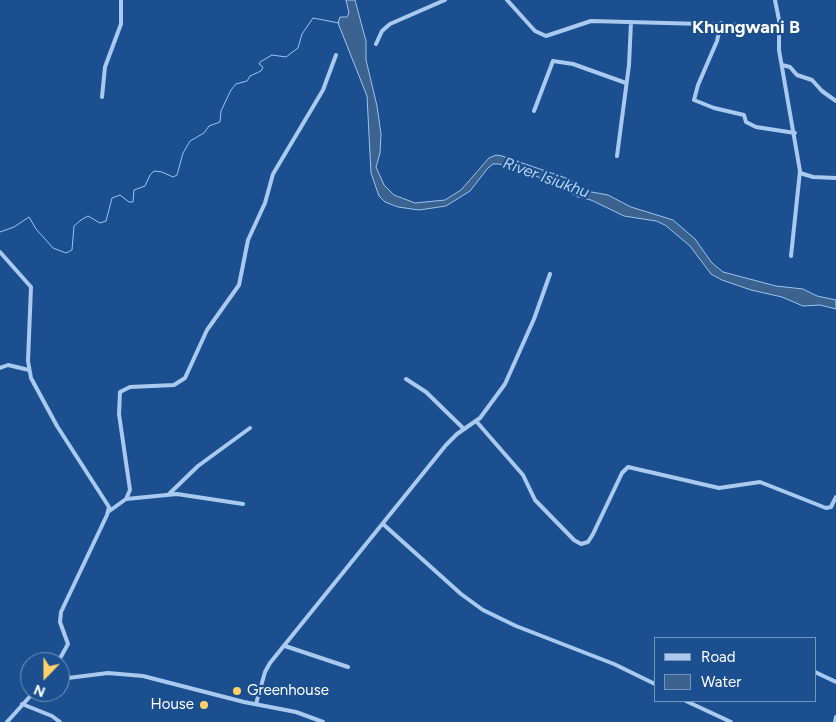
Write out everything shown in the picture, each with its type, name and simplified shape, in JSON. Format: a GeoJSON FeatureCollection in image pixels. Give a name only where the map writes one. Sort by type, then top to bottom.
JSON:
{"type":"FeatureCollection","features":[{"type":"Feature","properties":{"kind":"street"},"geometry":{"type":"LineString","coordinates":[[102,98],[105,68],[121,24],[122,0]]}},
{"type":"Feature","properties":{"kind":"street"},"geometry":{"type":"LineString","coordinates":[[376,44],[388,26],[445,0]]}},
{"type":"Feature","properties":{"kind":"street"},"geometry":{"type":"LineString","coordinates":[[507,0],[536,31],[546,36],[591,21],[778,26]]}},
{"type":"Feature","properties":{"kind":"street"},"geometry":{"type":"LineString","coordinates":[[775,0],[782,65],[795,133],[800,173],[791,256]]}},
{"type":"Feature","properties":{"kind":"street"},"geometry":{"type":"LineString","coordinates":[[617,156],[631,22]]}},
{"type":"Feature","properties":{"kind":"street"},"geometry":{"type":"LineString","coordinates":[[721,23],[717,41],[698,85],[694,100],[714,108],[744,115],[746,122],[756,127],[795,133]]}},
{"type":"Feature","properties":{"kind":"street"},"geometry":{"type":"LineString","coordinates":[[64,652],[68,644],[60,622],[60,612],[108,512],[126,498],[130,487],[119,414],[120,392],[130,386],[174,385],[185,378],[207,330],[240,285],[248,240],[266,203],[272,174],[323,90],[336,55]]}},
{"type":"Feature","properties":{"kind":"street"},"geometry":{"type":"LineString","coordinates":[[534,111],[553,60],[573,64],[626,83]]}},
{"type":"Feature","properties":{"kind":"street"},"geometry":{"type":"LineString","coordinates":[[782,65],[791,67],[798,75],[812,80],[824,93],[836,101]]}},
{"type":"Feature","properties":{"kind":"street"},"geometry":{"type":"LineString","coordinates":[[800,173],[813,177],[836,178]]}},
{"type":"Feature","properties":{"kind":"street"},"geometry":{"type":"LineString","coordinates":[[0,252],[31,287],[29,370],[57,426],[107,504],[108,512]]}},
{"type":"Feature","properties":{"kind":"street"},"geometry":{"type":"LineString","coordinates":[[256,704],[267,668],[446,445],[485,413],[508,380],[534,319],[550,274]]}},
{"type":"Feature","properties":{"kind":"street"},"geometry":{"type":"LineString","coordinates":[[0,368],[8,365],[29,370]]}},
{"type":"Feature","properties":{"kind":"street"},"geometry":{"type":"LineString","coordinates":[[406,379],[426,392],[464,429]]}},
{"type":"Feature","properties":{"kind":"street"},"geometry":{"type":"LineString","coordinates":[[476,421],[523,475],[535,500],[574,540],[581,544],[588,542],[593,534],[622,474],[628,467],[719,488],[760,482],[826,508],[831,507],[836,497]]}},
{"type":"Feature","properties":{"kind":"street"},"geometry":{"type":"LineString","coordinates":[[169,494],[198,466],[250,428]]}},
{"type":"Feature","properties":{"kind":"street"},"geometry":{"type":"LineString","coordinates":[[126,498],[169,494],[242,504]]}},
{"type":"Feature","properties":{"kind":"street"},"geometry":{"type":"LineString","coordinates":[[384,524],[461,594],[490,614],[614,664],[654,684]]}},
{"type":"Feature","properties":{"kind":"street"},"geometry":{"type":"LineString","coordinates":[[285,646],[348,667]]}},
{"type":"Feature","properties":{"kind":"street"},"geometry":{"type":"LineString","coordinates":[[816,672],[836,682]]}},
{"type":"Feature","properties":{"kind":"street"},"geometry":{"type":"LineString","coordinates":[[70,677],[108,673],[131,674],[296,712],[323,722]]}},
{"type":"Feature","properties":{"kind":"street"},"geometry":{"type":"LineString","coordinates":[[688,702],[731,722]]}},
{"type":"Feature","properties":{"kind":"street"},"geometry":{"type":"LineString","coordinates":[[7,722],[22,704],[52,716],[60,722]]}},
{"type":"Feature","properties":{"kind":"street"},"geometry":{"type":"LineString","coordinates":[[835,722],[836,717]]}},
{"type":"Feature","properties":{"kind":"water","name":"River Isiukhu"},"geometry":{"type":"Polygon","coordinates":[[[346,0],[355,0],[366,41],[366,60],[377,106],[381,134],[380,153],[376,167],[384,185],[394,195],[415,203],[445,200],[461,190],[489,158],[496,155],[502,156],[566,178],[586,191],[608,195],[631,207],[673,220],[695,239],[712,263],[723,272],[776,286],[803,289],[817,296],[836,300],[836,309],[820,305],[803,306],[782,297],[751,290],[722,280],[711,274],[690,246],[665,225],[656,221],[624,216],[591,200],[578,197],[541,178],[499,164],[493,164],[470,191],[446,206],[419,210],[398,207],[385,202],[379,196],[371,173],[367,96],[338,23],[340,17],[347,17],[349,13],[346,0]]]}},
{"type":"Feature","properties":{"kind":"waterway"},"geometry":{"type":"LineString","coordinates":[[0,232],[14,227],[29,217],[36,229],[53,248],[66,253],[72,250],[74,226],[81,220],[88,216],[100,223],[106,221],[112,198],[120,195],[129,202],[133,202],[134,190],[145,186],[154,171],[173,177],[177,175],[183,153],[190,141],[204,133],[209,126],[220,122],[221,111],[231,90],[236,84],[247,81],[250,76],[261,71],[263,67],[259,64],[260,62],[272,55],[286,57],[298,48],[302,34],[313,18],[339,23]]}},
{"type":"Feature","properties":{"kind":"place","name":"Greenhouse"},"geometry":{"type":"Point","coordinates":[237,691]}},
{"type":"Feature","properties":{"kind":"place","name":"House"},"geometry":{"type":"Point","coordinates":[204,705]}},
{"type":"Feature","properties":{"kind":"district","name":"Khungwani B"},"geometry":{"type":"Point","coordinates":[746,28]}}]}
